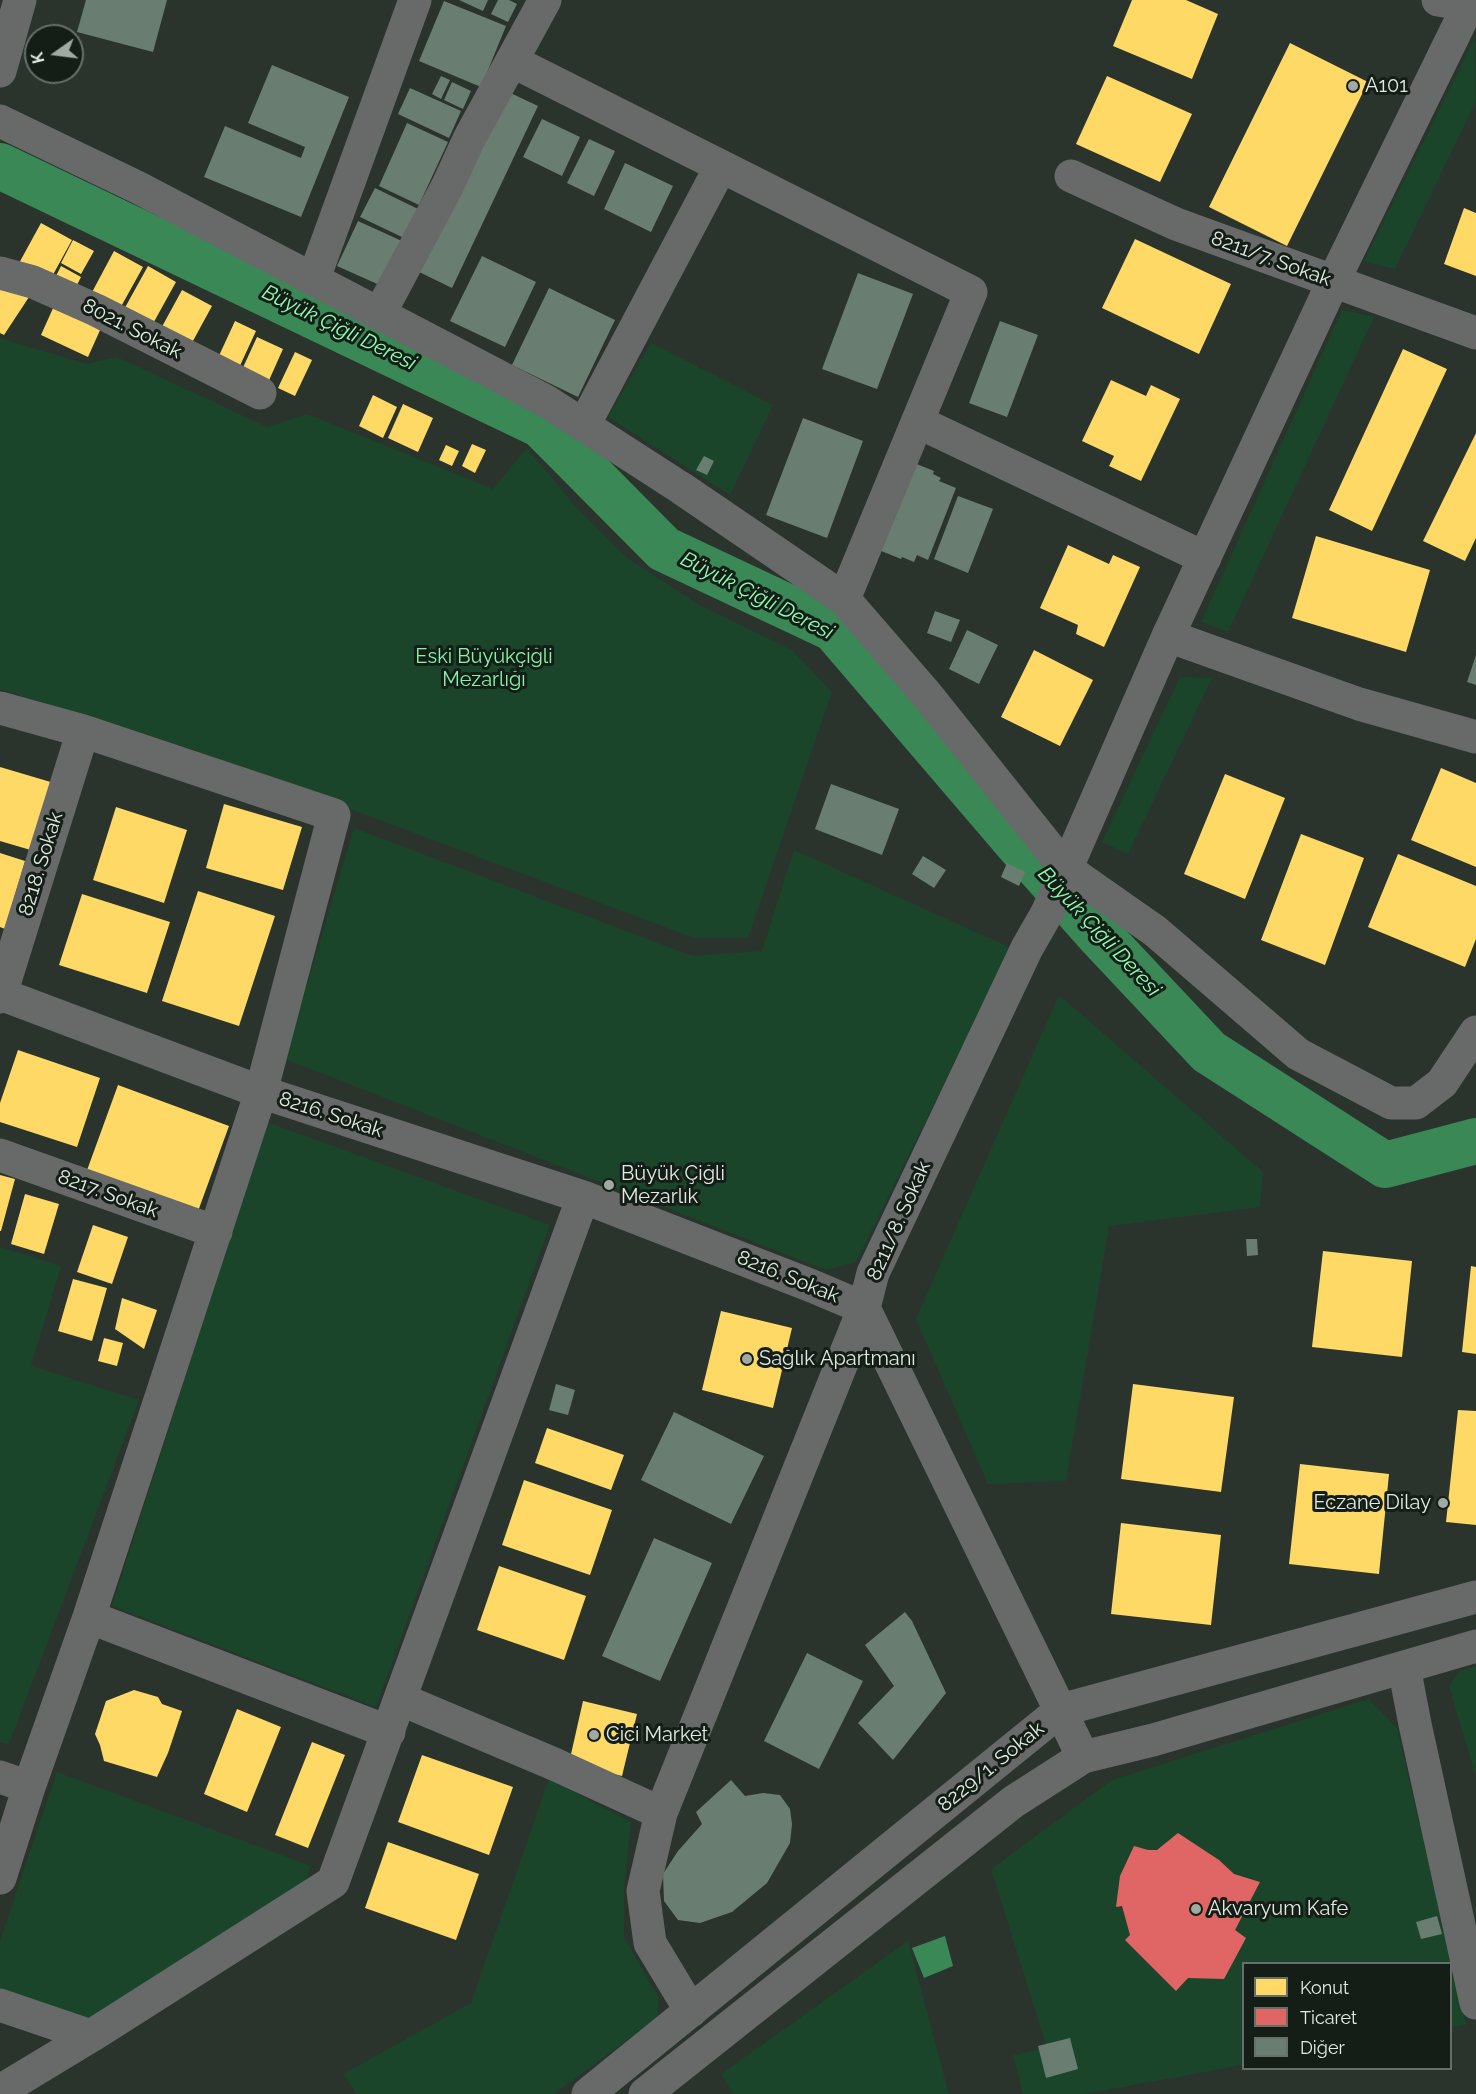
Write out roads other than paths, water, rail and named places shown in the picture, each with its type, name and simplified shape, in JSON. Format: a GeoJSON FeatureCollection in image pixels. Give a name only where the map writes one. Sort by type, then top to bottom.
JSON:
{"type":"FeatureCollection","features":[{"type":"Feature","properties":{"kind":"street"},"geometry":{"type":"LineString","coordinates":[[0,71],[20,0]]}},
{"type":"Feature","properties":{"kind":"street"},"geometry":{"type":"LineString","coordinates":[[314,278],[414,0]]}},
{"type":"Feature","properties":{"kind":"street"},"geometry":{"type":"LineString","coordinates":[[380,313],[447,187],[469,139],[545,0]]}},
{"type":"Feature","properties":{"kind":"street","name":"8211/8. Sokak"},"geometry":{"type":"LineString","coordinates":[[864,1308],[873,1273],[1027,948],[1047,913],[1168,636],[1463,3]]}},
{"type":"Feature","properties":{"kind":"street"},"geometry":{"type":"LineString","coordinates":[[512,61],[971,292],[844,599]]}},
{"type":"Feature","properties":{"kind":"street"},"geometry":{"type":"LineString","coordinates":[[0,121],[137,187],[546,401],[681,488],[844,599],[927,695],[1065,868],[1155,931],[1298,1054],[1391,1103],[1416,1103],[1442,1083],[1476,1032]]}},
{"type":"Feature","properties":{"kind":"street"},"geometry":{"type":"LineString","coordinates":[[585,425],[721,166]]}},
{"type":"Feature","properties":{"kind":"street","name":"8211/7. Sokak"},"geometry":{"type":"LineString","coordinates":[[1071,176],[1176,224],[1476,333]]}},
{"type":"Feature","properties":{"kind":"street","name":"8021. Sokak"},"geometry":{"type":"LineString","coordinates":[[0,273],[33,282],[96,310],[260,393]]}},
{"type":"Feature","properties":{"kind":"street"},"geometry":{"type":"LineString","coordinates":[[918,422],[1205,558]]}},
{"type":"Feature","properties":{"kind":"street"},"geometry":{"type":"LineString","coordinates":[[1168,636],[1359,704],[1476,737]]}},
{"type":"Feature","properties":{"kind":"street"},"geometry":{"type":"LineString","coordinates":[[0,708],[83,731],[334,814],[261,1092],[216,1232],[89,1617],[15,1782],[0,1878]]}},
{"type":"Feature","properties":{"kind":"street","name":"8218. Sokak"},"geometry":{"type":"LineString","coordinates":[[0,995],[83,731]]}},
{"type":"Feature","properties":{"kind":"street","name":"8216. Sokak"},"geometry":{"type":"LineString","coordinates":[[0,995],[261,1092],[583,1197],[864,1308],[661,1813],[643,1891],[650,1943],[691,2011]]}},
{"type":"Feature","properties":{"kind":"street","name":"8217. Sokak"},"geometry":{"type":"LineString","coordinates":[[0,1155],[216,1232]]}},
{"type":"Feature","properties":{"kind":"street"},"geometry":{"type":"LineString","coordinates":[[0,2091],[92,2036],[333,1882],[583,1197]]}},
{"type":"Feature","properties":{"kind":"street"},"geometry":{"type":"LineString","coordinates":[[864,1308],[1083,1756]]}},
{"type":"Feature","properties":{"kind":"street","name":"8229/1. Sokak"},"geometry":{"type":"LineString","coordinates":[[588,2094],[1061,1710],[1476,1597]]}},
{"type":"Feature","properties":{"kind":"street"},"geometry":{"type":"LineString","coordinates":[[89,1617],[388,1732]]}},
{"type":"Feature","properties":{"kind":"street","name":"8229/1. Sokak"},"geometry":{"type":"LineString","coordinates":[[645,2094],[1013,1802],[1083,1756],[1153,1740],[1476,1646]]}},
{"type":"Feature","properties":{"kind":"street"},"geometry":{"type":"LineString","coordinates":[[1404,1667],[1414,1724],[1476,2003]]}},
{"type":"Feature","properties":{"kind":"street"},"geometry":{"type":"LineString","coordinates":[[400,1699],[554,1764],[661,1813]]}},
{"type":"Feature","properties":{"kind":"street"},"geometry":{"type":"LineString","coordinates":[[0,2005],[92,2036]]}},
{"type":"Feature","properties":{"kind":"waterway","name":"Büyük Çiğli Deresi"},"geometry":{"type":"LineString","coordinates":[[0,166],[541,425],[664,549],[834,629],[1019,845],[1099,935],[1209,1052],[1385,1165],[1476,1141]]}},
{"type":"Feature","properties":{"kind":"place","name":"A101"},"geometry":{"type":"Point","coordinates":[1353,86]}},
{"type":"Feature","properties":{"kind":"place","name":"Büyük Çiğli Mezarlık"},"geometry":{"type":"Point","coordinates":[609,1185]}},
{"type":"Feature","properties":{"kind":"place","name":"Sağlık Apartmanı"},"geometry":{"type":"Point","coordinates":[747,1359]}},
{"type":"Feature","properties":{"kind":"place","name":"Eczane Dilay"},"geometry":{"type":"Point","coordinates":[1443,1503]}},
{"type":"Feature","properties":{"kind":"place","name":"Cici Market"},"geometry":{"type":"Point","coordinates":[594,1735]}},
{"type":"Feature","properties":{"kind":"place","name":"Akvaryum Kafe"},"geometry":{"type":"Point","coordinates":[1196,1909]}},
{"type":"Feature","properties":{"kind":"park label","name":"Eski Büyükçiğli Mezarlığı"},"geometry":{"type":"Point","coordinates":[484,668]}}]}
